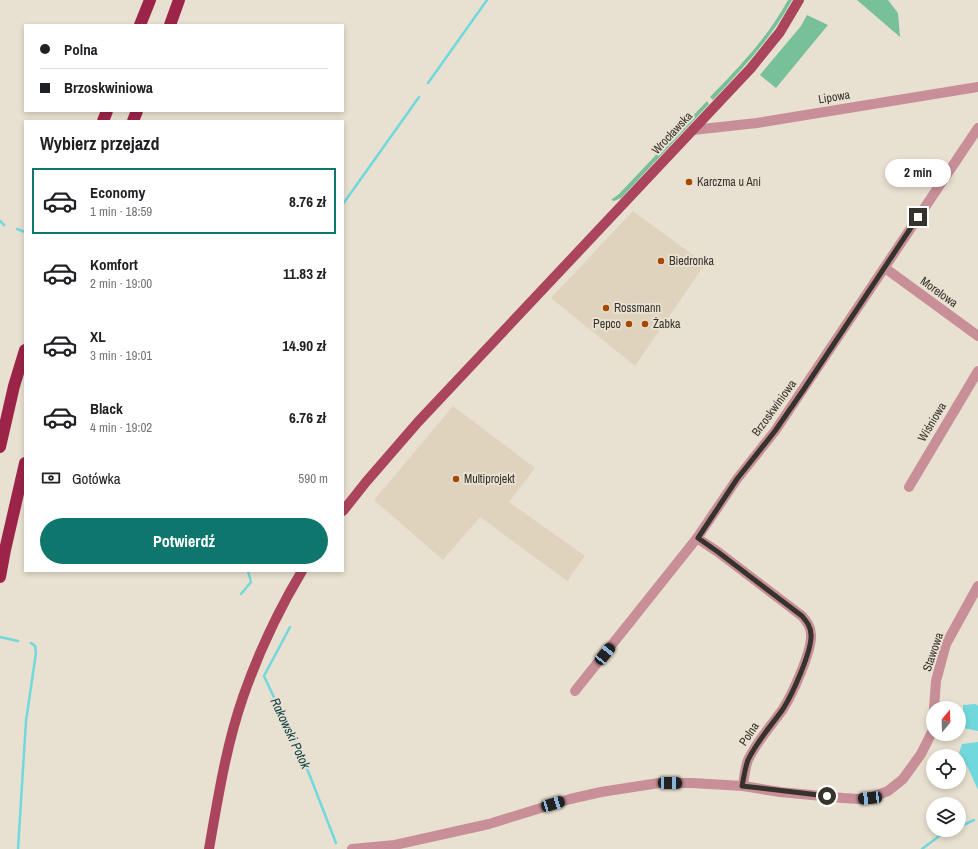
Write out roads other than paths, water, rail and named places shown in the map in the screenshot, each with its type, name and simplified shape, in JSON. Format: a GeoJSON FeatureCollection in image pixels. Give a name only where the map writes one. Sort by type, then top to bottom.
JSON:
{"type":"FeatureCollection","features":[{"type":"Feature","properties":{"kind":"highway"},"geometry":{"type":"LineString","coordinates":[[140,24],[150,0]]}},
{"type":"Feature","properties":{"kind":"highway"},"geometry":{"type":"LineString","coordinates":[[170,24],[179,0]]}},
{"type":"Feature","properties":{"kind":"highway"},"geometry":{"type":"LineString","coordinates":[[0,447],[14,386],[24,353]]}},
{"type":"Feature","properties":{"kind":"highway"},"geometry":{"type":"LineString","coordinates":[[0,577],[24,467]]}},
{"type":"Feature","properties":{"kind":"main road","name":"Wrocławska"},"geometry":{"type":"LineString","coordinates":[[344,510],[418,422],[751,68],[780,32],[799,0]]}},
{"type":"Feature","properties":{"kind":"main road"},"geometry":{"type":"LineString","coordinates":[[209,849],[219,789],[230,740],[243,697],[273,625],[301,572]]}},
{"type":"Feature","properties":{"kind":"street","name":"Lipowa"},"geometry":{"type":"LineString","coordinates":[[693,130],[757,123],[978,87]]}},
{"type":"Feature","properties":{"kind":"street","name":"Brzoskwiniowa"},"geometry":{"type":"LineString","coordinates":[[575,691],[698,538],[737,479],[775,431],[978,128]]}},
{"type":"Feature","properties":{"kind":"street","name":"Morelowa"},"geometry":{"type":"LineString","coordinates":[[885,268],[978,336]]}},
{"type":"Feature","properties":{"kind":"street","name":"Wiśniowa"},"geometry":{"type":"LineString","coordinates":[[909,487],[978,371]]}},
{"type":"Feature","properties":{"kind":"street","name":"Polna"},"geometry":{"type":"LineString","coordinates":[[698,538],[802,616],[810,629],[811,643],[791,693],[784,707],[758,743],[749,759],[742,786]]}},
{"type":"Feature","properties":{"kind":"street","name":"Stawowa"},"geometry":{"type":"LineString","coordinates":[[935,701],[936,681],[946,644],[978,586]]}},
{"type":"Feature","properties":{"kind":"street"},"geometry":{"type":"LineString","coordinates":[[352,849],[395,845],[489,824],[570,799],[601,792],[659,783],[742,786],[780,792],[843,798],[870,798],[888,791],[903,779],[921,754],[928,741]]}},
{"type":"Feature","properties":{"kind":"water"},"geometry":{"type":"Polygon","coordinates":[[[976,704],[978,706],[978,731],[966,729],[966,705],[976,704]]]}},
{"type":"Feature","properties":{"kind":"water"},"geometry":{"type":"Polygon","coordinates":[[[978,742],[978,790],[966,765],[966,749],[960,749],[962,744],[978,742]]]}},
{"type":"Feature","properties":{"kind":"waterway"},"geometry":{"type":"LineString","coordinates":[[428,83],[487,0]]}},
{"type":"Feature","properties":{"kind":"waterway"},"geometry":{"type":"LineString","coordinates":[[344,203],[419,97]]}},
{"type":"Feature","properties":{"kind":"waterway","name":"Rakowski Potok"},"geometry":{"type":"LineString","coordinates":[[0,221],[4,225]]}},
{"type":"Feature","properties":{"kind":"waterway","name":"Rakowski Potok"},"geometry":{"type":"LineString","coordinates":[[17,229],[24,232]]}},
{"type":"Feature","properties":{"kind":"waterway","name":"Rakowski Potok"},"geometry":{"type":"LineString","coordinates":[[241,594],[251,582],[248,572]]}},
{"type":"Feature","properties":{"kind":"waterway","name":"Rakowski Potok"},"geometry":{"type":"LineString","coordinates":[[290,627],[264,676],[308,771],[336,843]]}},
{"type":"Feature","properties":{"kind":"waterway"},"geometry":{"type":"LineString","coordinates":[[0,637],[18,641]]}},
{"type":"Feature","properties":{"kind":"waterway"},"geometry":{"type":"LineString","coordinates":[[18,849],[26,721],[36,653],[35,646],[31,643]]}},
{"type":"Feature","properties":{"kind":"waterway"},"geometry":{"type":"LineString","coordinates":[[966,824],[974,820]]}},
{"type":"Feature","properties":{"kind":"waterway"},"geometry":{"type":"LineString","coordinates":[[922,849],[938,837]]}},
{"type":"Feature","properties":{"kind":"place","name":"Karczma u Ani"},"geometry":{"type":"Point","coordinates":[689,182]}},
{"type":"Feature","properties":{"kind":"place","name":"Biedronka"},"geometry":{"type":"Point","coordinates":[661,261]}},
{"type":"Feature","properties":{"kind":"place","name":"Rossmann"},"geometry":{"type":"Point","coordinates":[606,308]}},
{"type":"Feature","properties":{"kind":"place","name":"Pepco"},"geometry":{"type":"Point","coordinates":[629,324]}},
{"type":"Feature","properties":{"kind":"place","name":"Żabka"},"geometry":{"type":"Point","coordinates":[645,324]}},
{"type":"Feature","properties":{"kind":"place","name":"Multiprojekt"},"geometry":{"type":"Point","coordinates":[456,479]}}]}
